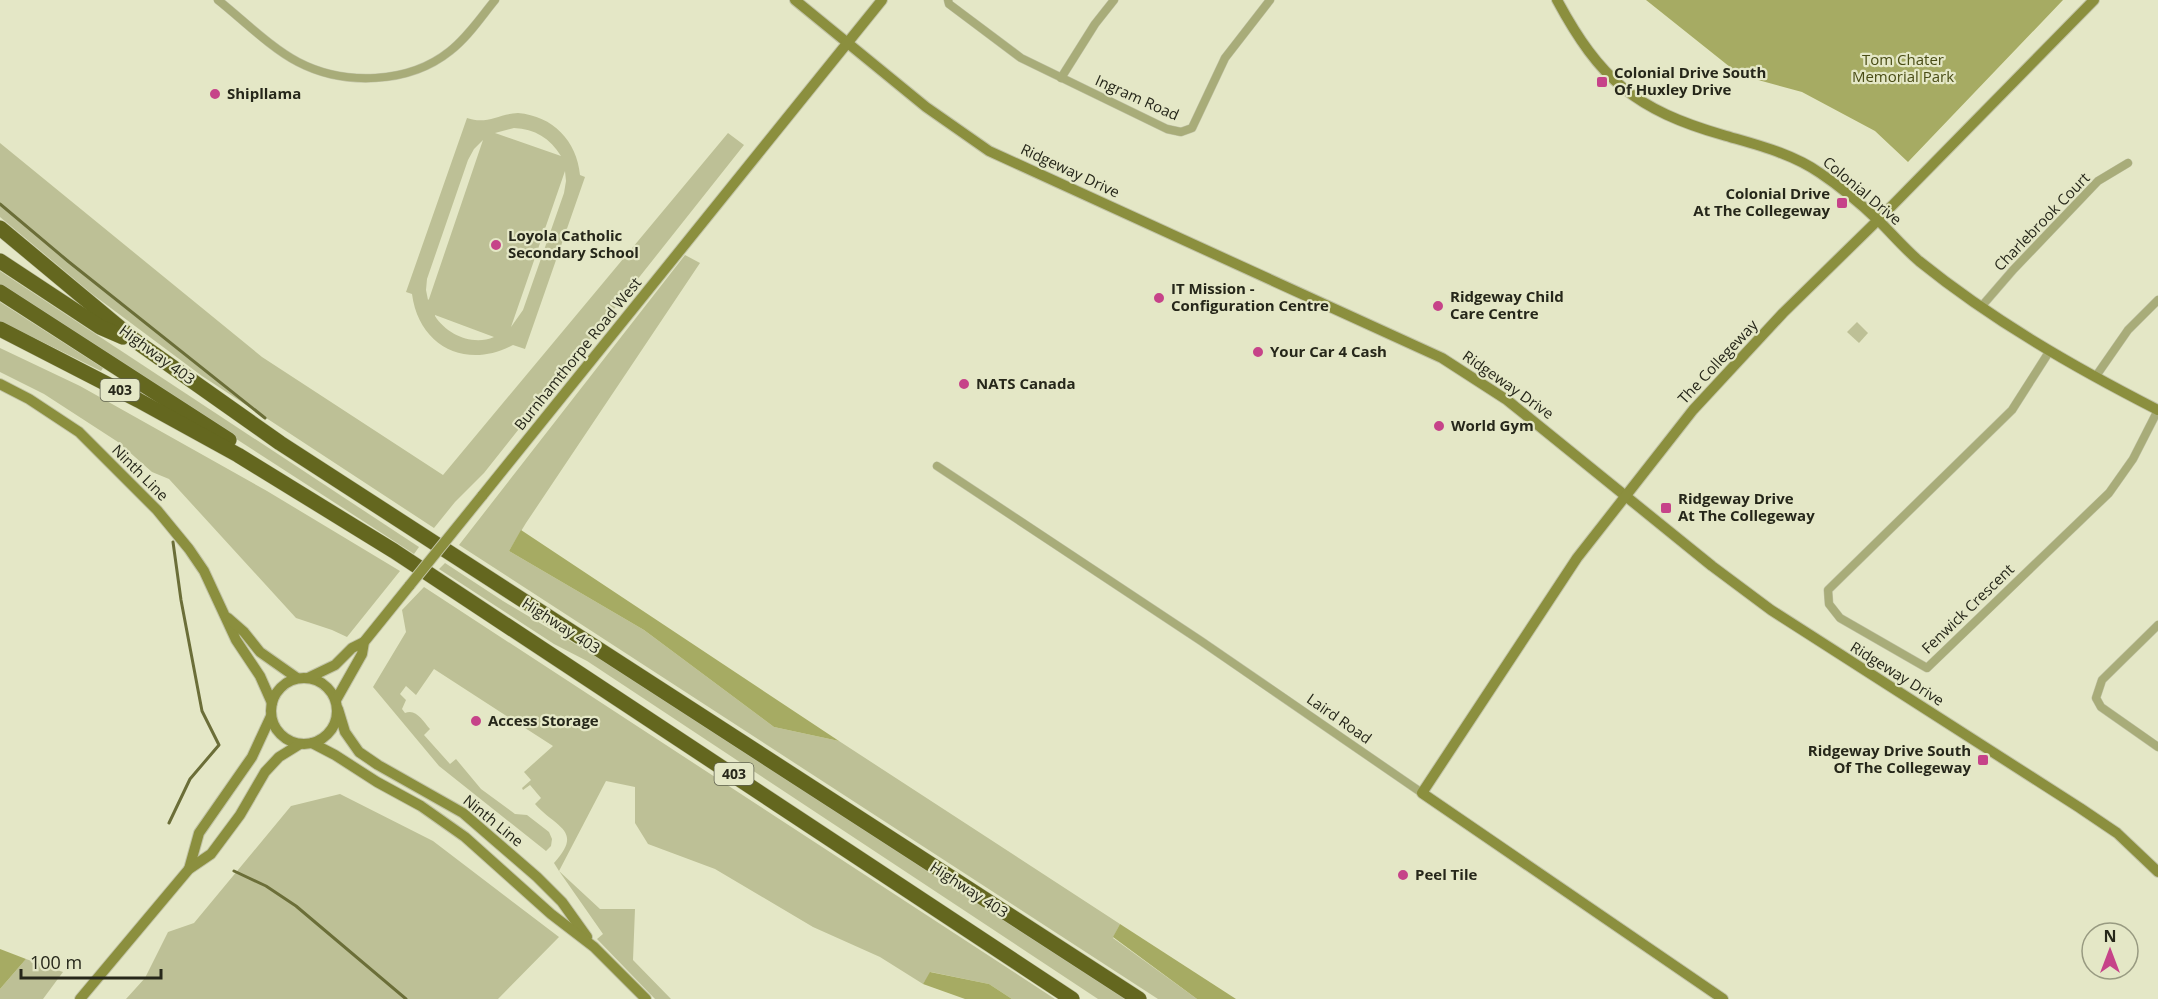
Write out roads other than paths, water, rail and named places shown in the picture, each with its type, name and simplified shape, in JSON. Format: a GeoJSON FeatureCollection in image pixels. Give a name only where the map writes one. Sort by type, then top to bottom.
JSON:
{"type":"FeatureCollection","features":[{"type":"Feature","properties":{"kind":"highway","name":"Highway 403"},"geometry":{"type":"LineString","coordinates":[[0,228],[137,342],[280,443],[1139,999]]}},
{"type":"Feature","properties":{"kind":"highway"},"geometry":{"type":"LineString","coordinates":[[0,261],[100,327],[137,342]]}},
{"type":"Feature","properties":{"kind":"highway"},"geometry":{"type":"LineString","coordinates":[[0,292],[230,440],[238,455]]}},
{"type":"Feature","properties":{"kind":"highway","name":"Highway 403"},"geometry":{"type":"LineString","coordinates":[[0,328],[238,455],[404,557],[1072,999]]}},
{"type":"Feature","properties":{"kind":"street"},"geometry":{"type":"LineString","coordinates":[[218,0],[297,61],[313,69],[344,77],[374,78],[395,75],[433,63],[463,40],[495,0]]}},
{"type":"Feature","properties":{"kind":"street","name":"Ridgeway Drive"},"geometry":{"type":"LineString","coordinates":[[795,0],[926,107],[989,151],[1442,358],[1508,400],[1771,610],[2117,833],[2158,872]]}},
{"type":"Feature","properties":{"kind":"street","name":"Burnhamthorpe Road West"},"geometry":{"type":"LineString","coordinates":[[303,678],[335,665],[352,648],[364,642],[882,0]]}},
{"type":"Feature","properties":{"kind":"street","name":"Ingram Road"},"geometry":{"type":"LineString","coordinates":[[948,0],[949,4],[1014,54],[1167,129],[1181,132],[1192,128],[1225,58],[1270,0]]}},
{"type":"Feature","properties":{"kind":"street"},"geometry":{"type":"LineString","coordinates":[[1061,78],[1095,24],[1114,0]]}},
{"type":"Feature","properties":{"kind":"street","name":"Colonial Drive"},"geometry":{"type":"LineString","coordinates":[[1557,0],[1585,48],[1599,66],[1634,97],[1662,114],[1683,123],[1772,149],[1803,163],[1833,182],[1878,220],[1918,259],[1981,307],[2049,351],[2158,410]]}},
{"type":"Feature","properties":{"kind":"street","name":"The Collegeway"},"geometry":{"type":"LineString","coordinates":[[1422,793],[1577,558],[1694,410],[1783,313],[1878,220],[2094,0]]}},
{"type":"Feature","properties":{"kind":"street","name":"Charlebrook Court"},"geometry":{"type":"LineString","coordinates":[[1981,307],[2098,181],[2128,164]]}},
{"type":"Feature","properties":{"kind":"street"},"geometry":{"type":"LineString","coordinates":[[2096,376],[2128,330],[2158,300]]}},
{"type":"Feature","properties":{"kind":"street","name":"Fenwick Crescent"},"geometry":{"type":"LineString","coordinates":[[2049,351],[2012,410],[1828,590],[1828,604],[1840,618],[1927,668],[2109,493],[2133,459],[2158,410]]}},
{"type":"Feature","properties":{"kind":"street","name":"Ninth Line"},"geometry":{"type":"LineString","coordinates":[[0,384],[36,403],[79,432],[157,510],[204,571],[236,640],[260,676],[272,703]]}},
{"type":"Feature","properties":{"kind":"street","name":"Laird Road"},"geometry":{"type":"LineString","coordinates":[[937,466],[1201,640],[1723,999]]}},
{"type":"Feature","properties":{"kind":"street","name":"Ninth Line"},"geometry":{"type":"LineString","coordinates":[[226,616],[244,632],[260,652],[303,678]]}},
{"type":"Feature","properties":{"kind":"street"},"geometry":{"type":"LineString","coordinates":[[2158,626],[2102,680],[2096,698],[2101,707],[2158,747]]}},
{"type":"Feature","properties":{"kind":"street","name":"Burnhamthorpe Road West"},"geometry":{"type":"LineString","coordinates":[[337,705],[362,654],[364,642]]}},
{"type":"Feature","properties":{"kind":"street"},"geometry":{"type":"LineString","coordinates":[[189,869],[199,833],[252,757],[271,716],[272,703],[281,687],[303,678],[325,685],[337,705],[336,721],[331,731],[312,743],[300,744],[290,741],[274,726],[271,716]]}},
{"type":"Feature","properties":{"kind":"street","name":"Ninth Line"},"geometry":{"type":"LineString","coordinates":[[337,705],[345,732],[359,752],[464,813],[562,902],[594,947]]}},
{"type":"Feature","properties":{"kind":"street","name":"Ninth Line"},"geometry":{"type":"LineString","coordinates":[[312,743],[435,814],[465,837],[551,914],[594,947],[646,999]]}},
{"type":"Feature","properties":{"kind":"street"},"geometry":{"type":"LineString","coordinates":[[80,999],[189,869],[212,854],[240,815],[265,772],[279,757],[300,744]]}},
{"type":"Feature","properties":{"kind":"waterway"},"geometry":{"type":"LineString","coordinates":[[0,204],[265,418]]}},
{"type":"Feature","properties":{"kind":"waterway"},"geometry":{"type":"LineString","coordinates":[[169,823],[190,779],[219,745],[202,711],[181,600],[173,542]]}},
{"type":"Feature","properties":{"kind":"waterway"},"geometry":{"type":"LineString","coordinates":[[234,871],[266,886],[296,906],[406,999]]}},
{"type":"Feature","properties":{"kind":"place","name":"Colonial Drive South Of Huxley Drive"},"geometry":{"type":"Point","coordinates":[1602,82]}},
{"type":"Feature","properties":{"kind":"place","name":"Shipllama"},"geometry":{"type":"Point","coordinates":[215,94]}},
{"type":"Feature","properties":{"kind":"place","name":"Colonial Drive At The Collegeway"},"geometry":{"type":"Point","coordinates":[1842,203]}},
{"type":"Feature","properties":{"kind":"place","name":"Loyola Catholic Secondary School"},"geometry":{"type":"Point","coordinates":[496,245]}},
{"type":"Feature","properties":{"kind":"place","name":"IT Mission - Configuration Centre"},"geometry":{"type":"Point","coordinates":[1159,298]}},
{"type":"Feature","properties":{"kind":"place","name":"Ridgeway Child Care Centre"},"geometry":{"type":"Point","coordinates":[1438,306]}},
{"type":"Feature","properties":{"kind":"place","name":"Your Car 4 Cash"},"geometry":{"type":"Point","coordinates":[1258,352]}},
{"type":"Feature","properties":{"kind":"place","name":"NATS Canada"},"geometry":{"type":"Point","coordinates":[964,384]}},
{"type":"Feature","properties":{"kind":"place","name":"World Gym"},"geometry":{"type":"Point","coordinates":[1439,426]}},
{"type":"Feature","properties":{"kind":"place","name":"Ridgeway Drive At The Collegeway"},"geometry":{"type":"Point","coordinates":[1666,508]}},
{"type":"Feature","properties":{"kind":"place","name":"Access Storage"},"geometry":{"type":"Point","coordinates":[476,721]}},
{"type":"Feature","properties":{"kind":"place","name":"Ridgeway Drive South Of The Collegeway"},"geometry":{"type":"Point","coordinates":[1983,760]}},
{"type":"Feature","properties":{"kind":"place","name":"Peel Tile"},"geometry":{"type":"Point","coordinates":[1403,875]}},
{"type":"Feature","properties":{"kind":"park label","name":"Tom Chater Memorial Park"},"geometry":{"type":"Point","coordinates":[1903,68]}}]}
